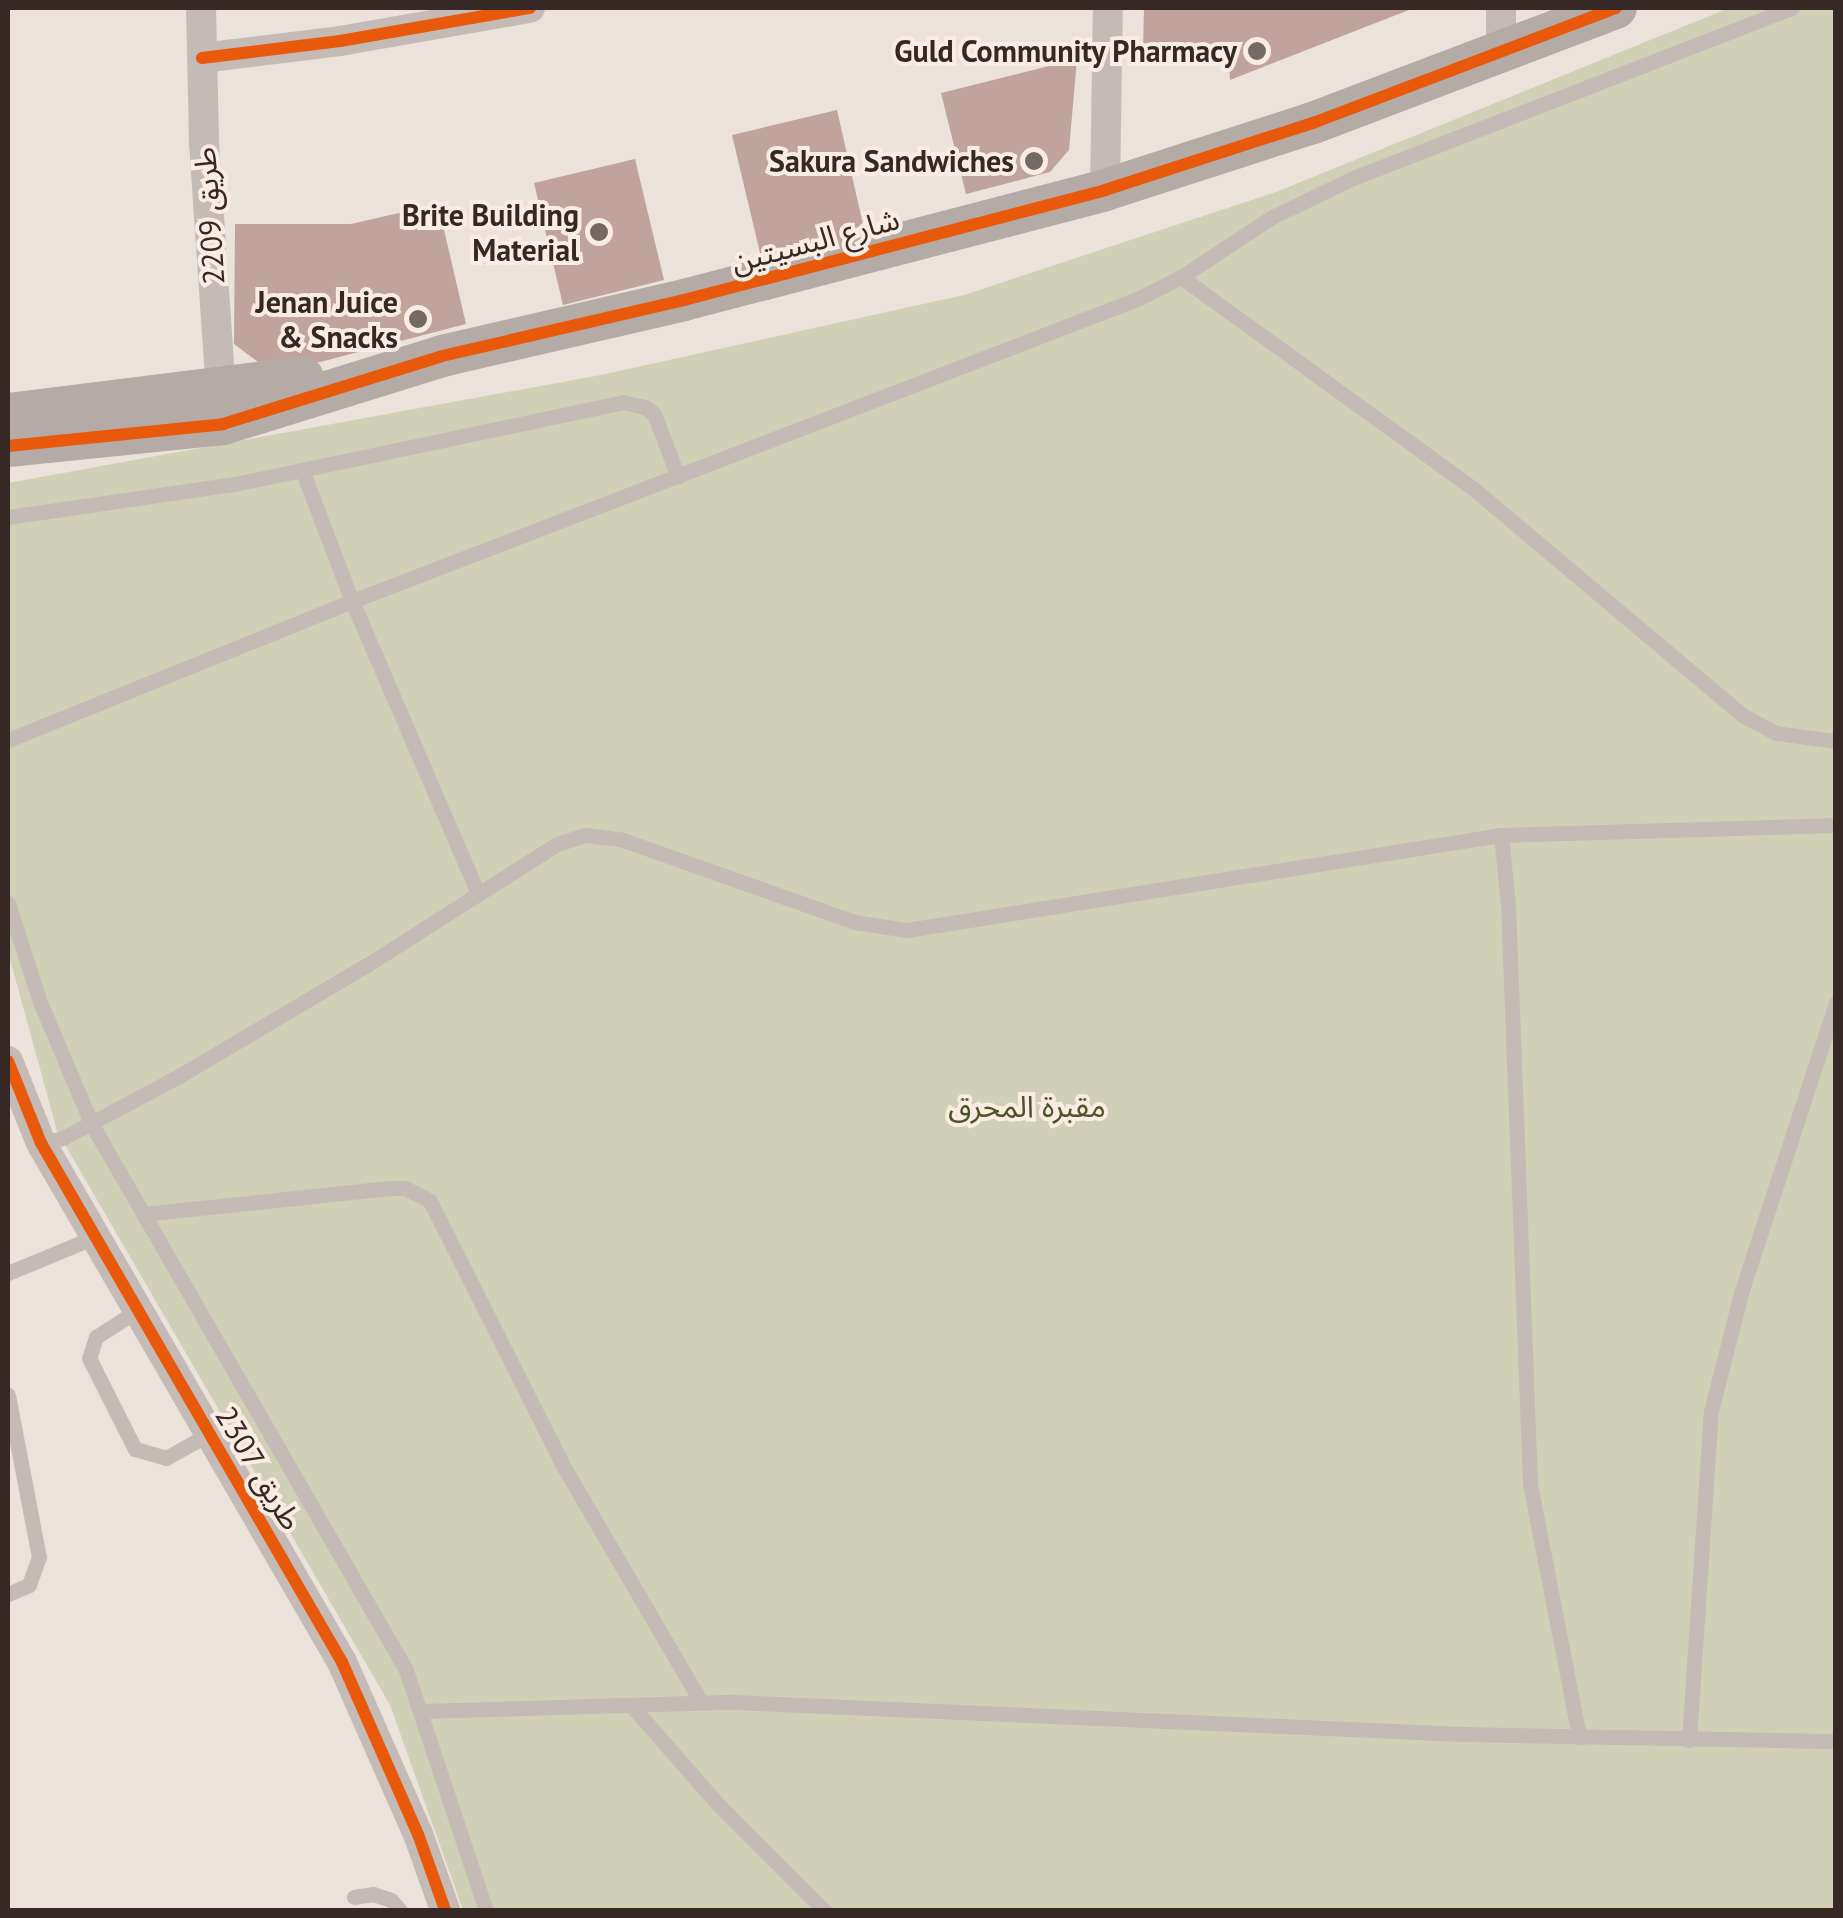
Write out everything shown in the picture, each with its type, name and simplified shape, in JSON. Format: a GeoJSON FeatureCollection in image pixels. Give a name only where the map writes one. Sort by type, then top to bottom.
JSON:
{"type":"FeatureCollection","features":[{"type":"Feature","properties":{"kind":"street","name":"طريق 2209"},"geometry":{"type":"LineString","coordinates":[[201,8],[222,407]]}},
{"type":"Feature","properties":{"kind":"street"},"geometry":{"type":"LineString","coordinates":[[1105,190],[1108,8]]}},
{"type":"Feature","properties":{"kind":"street"},"geometry":{"type":"LineString","coordinates":[[1500,8],[1501,53]]}},
{"type":"Feature","properties":{"kind":"street","name":"شارع البسيتين"},"geometry":{"type":"LineString","coordinates":[[8,446],[222,407],[684,300],[1105,190],[1313,123],[1616,8]]}},
{"type":"Feature","properties":{"kind":"street"},"geometry":{"type":"LineString","coordinates":[[202,58],[510,10]]}},
{"type":"Feature","properties":{"kind":"street","name":"شارع البسيتين"},"geometry":{"type":"LineString","coordinates":[[8,414],[222,407]]}},
{"type":"Feature","properties":{"kind":"street","name":"طريق 2307"},"geometry":{"type":"LineString","coordinates":[[8,1062],[41,1143],[342,1662],[418,1834],[445,1910]]}},
{"type":"Feature","properties":{"kind":"lane"},"geometry":{"type":"LineString","coordinates":[[8,740],[352,601],[1137,299],[1182,276],[1272,216],[1353,178],[1792,8]]}},
{"type":"Feature","properties":{"kind":"lane"},"geometry":{"type":"LineString","coordinates":[[1182,276],[1475,490],[1742,715],[1776,732],[1836,741]]}},
{"type":"Feature","properties":{"kind":"lane"},"geometry":{"type":"LineString","coordinates":[[8,517],[302,470],[622,402],[645,407],[654,414],[678,477]]}},
{"type":"Feature","properties":{"kind":"lane"},"geometry":{"type":"LineString","coordinates":[[302,470],[352,601],[478,894]]}},
{"type":"Feature","properties":{"kind":"lane"},"geometry":{"type":"LineString","coordinates":[[41,1143],[91,1123],[266,1027],[557,844],[585,835],[604,836],[854,922],[908,930],[1502,834],[1836,826]]}},
{"type":"Feature","properties":{"kind":"lane"},"geometry":{"type":"LineString","coordinates":[[1502,834],[1530,1484],[1578,1738]]}},
{"type":"Feature","properties":{"kind":"lane"},"geometry":{"type":"LineString","coordinates":[[8,902],[40,1002],[91,1123],[385,1631],[424,1712],[449,1806],[486,1910]]}},
{"type":"Feature","properties":{"kind":"lane"},"geometry":{"type":"LineString","coordinates":[[1689,1740],[1711,1410],[1740,1293],[1836,1003]]}},
{"type":"Feature","properties":{"kind":"lane"},"geometry":{"type":"LineString","coordinates":[[143,1214],[390,1188],[405,1188],[430,1202],[562,1464],[701,1702]]}},
{"type":"Feature","properties":{"kind":"lane"},"geometry":{"type":"LineString","coordinates":[[8,1273],[95,1236]]}},
{"type":"Feature","properties":{"kind":"lane"},"geometry":{"type":"LineString","coordinates":[[138,1310],[96,1338],[89,1358],[135,1448],[166,1458],[209,1434]]}},
{"type":"Feature","properties":{"kind":"lane"},"geometry":{"type":"LineString","coordinates":[[8,1395],[39,1557],[29,1586],[8,1594]]}},
{"type":"Feature","properties":{"kind":"lane"},"geometry":{"type":"LineString","coordinates":[[424,1712],[701,1702],[1578,1738],[1836,1741]]}},
{"type":"Feature","properties":{"kind":"lane"},"geometry":{"type":"LineString","coordinates":[[632,1705],[716,1802],[824,1910]]}},
{"type":"Feature","properties":{"kind":"lane"},"geometry":{"type":"LineString","coordinates":[[354,1897],[374,1894],[392,1900],[400,1910]]}},
{"type":"Feature","properties":{"kind":"green space","name":"مقبرة المحرق"},"geometry":{"type":"Polygon","coordinates":[[[1729,8],[1835,8],[1835,1910],[463,1910],[390,1705],[57,1131],[8,952],[8,483],[601,375],[964,295],[1276,192],[1729,8]]]}},
{"type":"Feature","properties":{"kind":"building"},"geometry":{"type":"Polygon","coordinates":[[[1144,8],[1414,8],[1230,80],[1228,51],[1143,48],[1144,8]]]}},
{"type":"Feature","properties":{"kind":"building"},"geometry":{"type":"Polygon","coordinates":[[[1077,59],[1069,150],[1050,172],[966,194],[941,93],[1077,59]]]}},
{"type":"Feature","properties":{"kind":"building"},"geometry":{"type":"Polygon","coordinates":[[[837,110],[865,233],[761,257],[732,135],[837,110]]]}},
{"type":"Feature","properties":{"kind":"building","name":"Brite Building Material"},"geometry":{"type":"Polygon","coordinates":[[[635,159],[664,280],[563,305],[534,183],[635,159]]]}},
{"type":"Feature","properties":{"kind":"building"},"geometry":{"type":"Polygon","coordinates":[[[438,204],[466,324],[274,374],[234,344],[235,224],[351,224],[438,204]]]}},
{"type":"Feature","properties":{"kind":"cycle path"},"geometry":{"type":"LineString","coordinates":[[202,58],[340,41],[530,8]]}},
{"type":"Feature","properties":{"kind":"cycle path"},"geometry":{"type":"LineString","coordinates":[[8,446],[223,424],[442,356],[684,300],[1105,190],[1313,123],[1616,8]]}},
{"type":"Feature","properties":{"kind":"cycle path"},"geometry":{"type":"LineString","coordinates":[[8,1061],[41,1143],[342,1662],[418,1834],[445,1910]]}},
{"type":"Feature","properties":{"kind":"place","name":"Guld Community Pharmacy"},"geometry":{"type":"Point","coordinates":[1257,51]}},
{"type":"Feature","properties":{"kind":"place","name":"Sakura Sandwiches"},"geometry":{"type":"Point","coordinates":[1034,161]}},
{"type":"Feature","properties":{"kind":"place","name":"Brite Building Material"},"geometry":{"type":"Point","coordinates":[599,232]}},
{"type":"Feature","properties":{"kind":"place","name":"Jenan Juice & Snacks"},"geometry":{"type":"Point","coordinates":[418,319]}}]}
